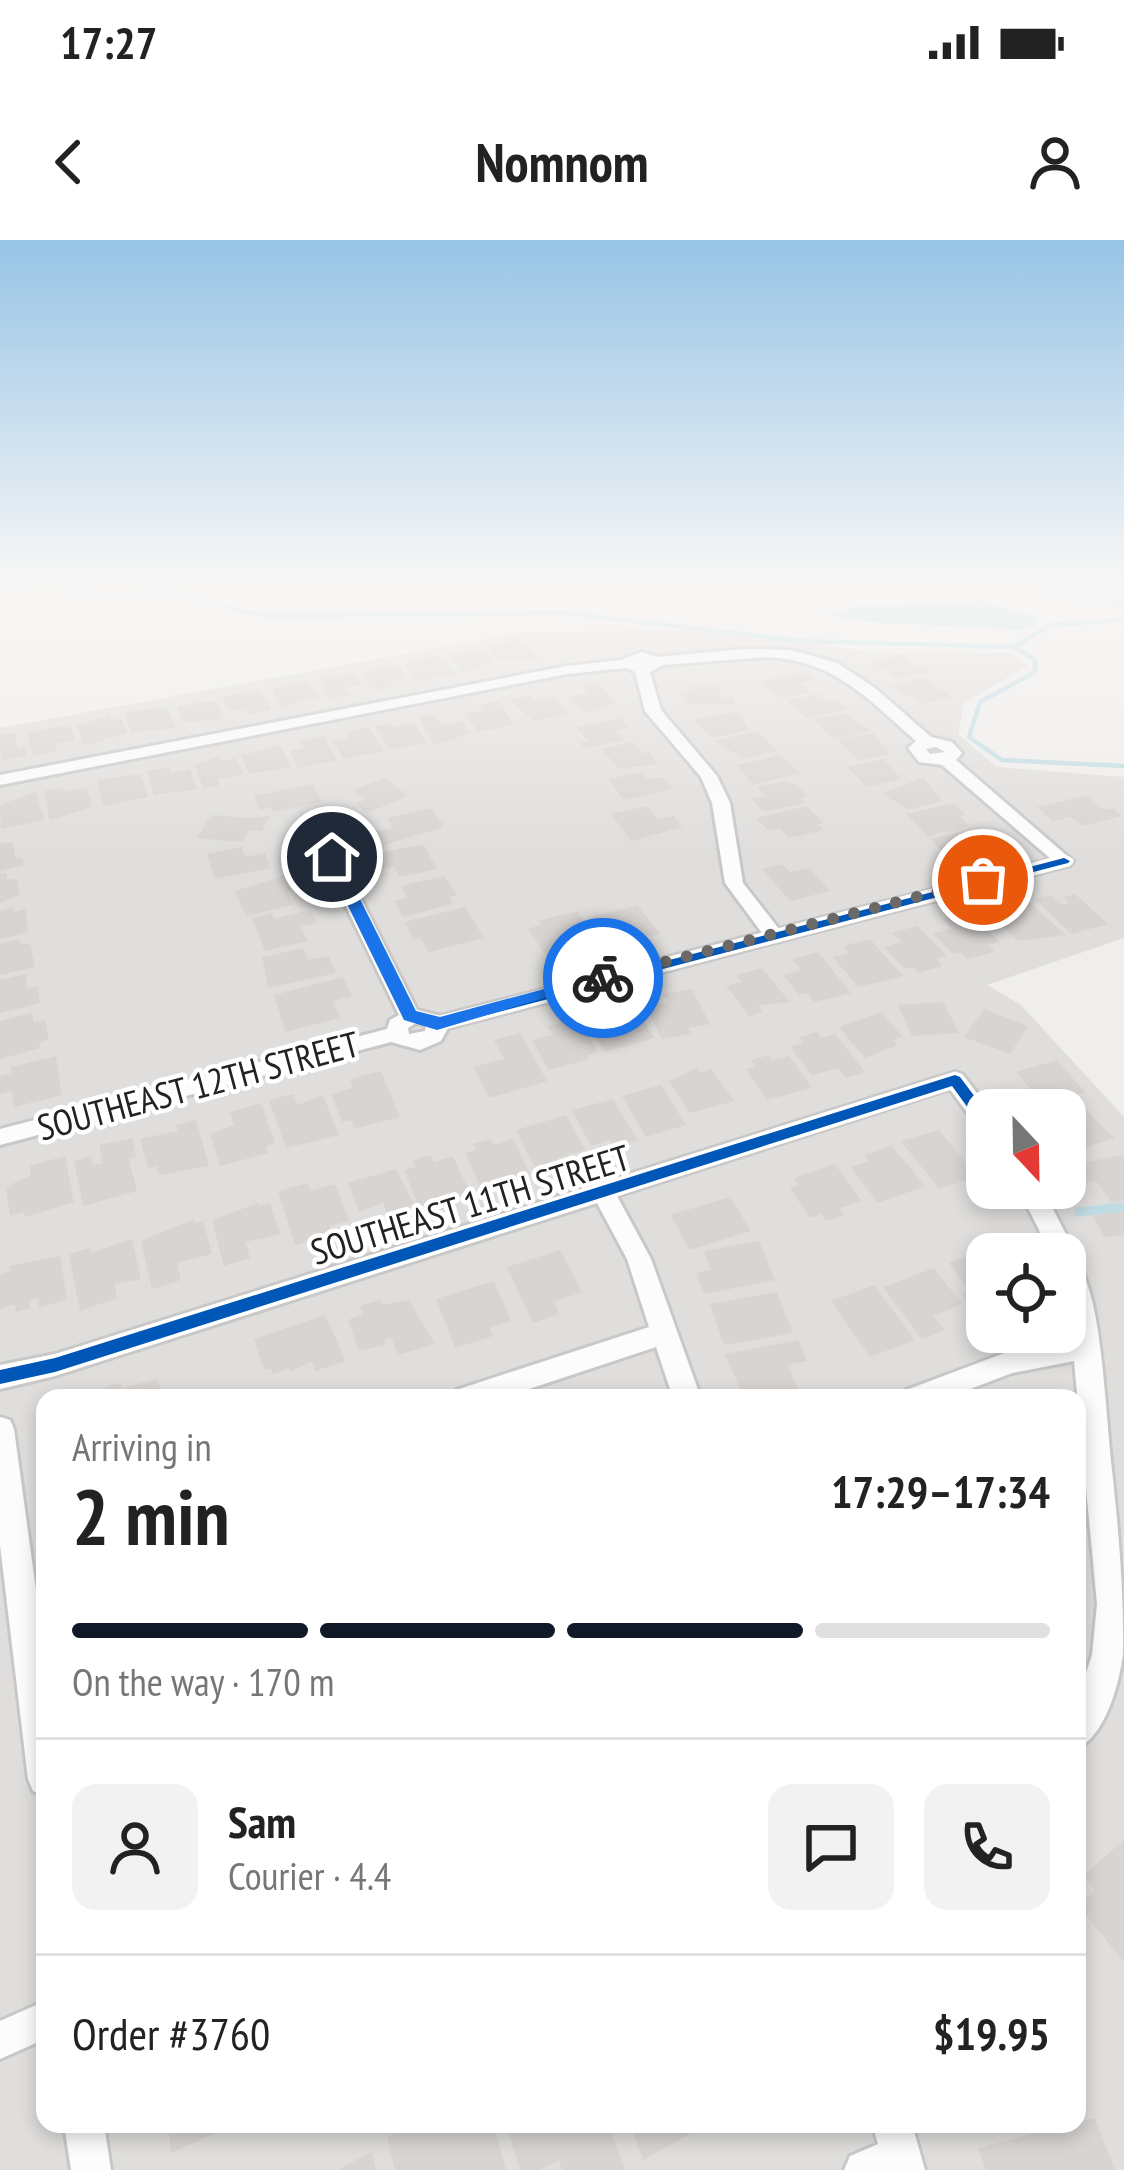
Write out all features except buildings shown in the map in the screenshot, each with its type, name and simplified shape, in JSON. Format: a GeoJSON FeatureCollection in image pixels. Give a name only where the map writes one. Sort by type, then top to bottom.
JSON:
{"type":"FeatureCollection","features":[{"type":"Feature","properties":{"kind":"street"},"geometry":{"type":"LineString","coordinates":[[0,780],[556,672]]}},
{"type":"Feature","properties":{"kind":"street"},"geometry":{"type":"LineString","coordinates":[[643,672],[653,711],[710,776],[721,803],[734,884],[773,935]]}},
{"type":"Feature","properties":{"kind":"street"},"geometry":{"type":"LineString","coordinates":[[320,835],[403,1025],[430,1017],[437,1024],[1064,861],[946,760],[954,754],[950,748],[927,742],[841,672]]}},
{"type":"Feature","properties":{"kind":"street","name":"SOUTHEAST 12TH STREET"},"geometry":{"type":"LineString","coordinates":[[0,1137],[403,1025]]}},
{"type":"Feature","properties":{"kind":"street","name":"SOUTHEAST 11TH STREET"},"geometry":{"type":"LineString","coordinates":[[0,1377],[55,1365],[955,1080],[966,1095]]}},
{"type":"Feature","properties":{"kind":"street"},"geometry":{"type":"LineString","coordinates":[[604,1194],[639,1258],[684,1389]]}},
{"type":"Feature","properties":{"kind":"street"},"geometry":{"type":"LineString","coordinates":[[493,1389],[667,1332]]}},
{"type":"Feature","properties":{"kind":"street"},"geometry":{"type":"LineString","coordinates":[[940,1389],[1010,1362],[1058,1353]]}},
{"type":"Feature","properties":{"kind":"street"},"geometry":{"type":"LineString","coordinates":[[1086,1353],[1112,1604],[1112,1645],[1086,1718]]}},
{"type":"Feature","properties":{"kind":"street"},"geometry":{"type":"LineString","coordinates":[[0,1429],[36,1709]]}},
{"type":"Feature","properties":{"kind":"street"},"geometry":{"type":"LineString","coordinates":[[0,2040],[36,2024]]}},
{"type":"Feature","properties":{"kind":"street"},"geometry":{"type":"LineString","coordinates":[[86,2133],[91,2170]]}},
{"type":"Feature","properties":{"kind":"shaded area"},"geometry":{"type":"Polygon","coordinates":[[[305,672],[1018,672],[964,703],[958,734],[997,767],[1124,777],[1124,938],[987,985],[1021,1005],[1124,1117],[1124,2170],[0,2170],[0,728],[305,672]]]}},
{"type":"Feature","properties":{"kind":"waterway"},"geometry":{"type":"LineString","coordinates":[[1035,672],[980,702],[969,737],[1002,760],[1124,766]]}},
{"type":"Feature","properties":{"kind":"waterway"},"geometry":{"type":"LineString","coordinates":[[1079,1212],[1124,1207]]}},
{"type":"Feature","properties":{"kind":"cycle path"},"geometry":{"type":"LineString","coordinates":[[437,1024],[1064,861]]}},
{"type":"Feature","properties":{"kind":"cycle path"},"geometry":{"type":"LineString","coordinates":[[0,1377],[55,1365],[955,1080],[966,1095]]}},
{"type":"Feature","properties":{"kind":"way so far"},"geometry":{"type":"LineString","coordinates":[[603,978],[983,880]]}},
{"type":"Feature","properties":{"kind":"route"},"geometry":{"type":"LineString","coordinates":[[332,857],[410,1016],[430,1017],[437,1024],[603,978]]}}]}
